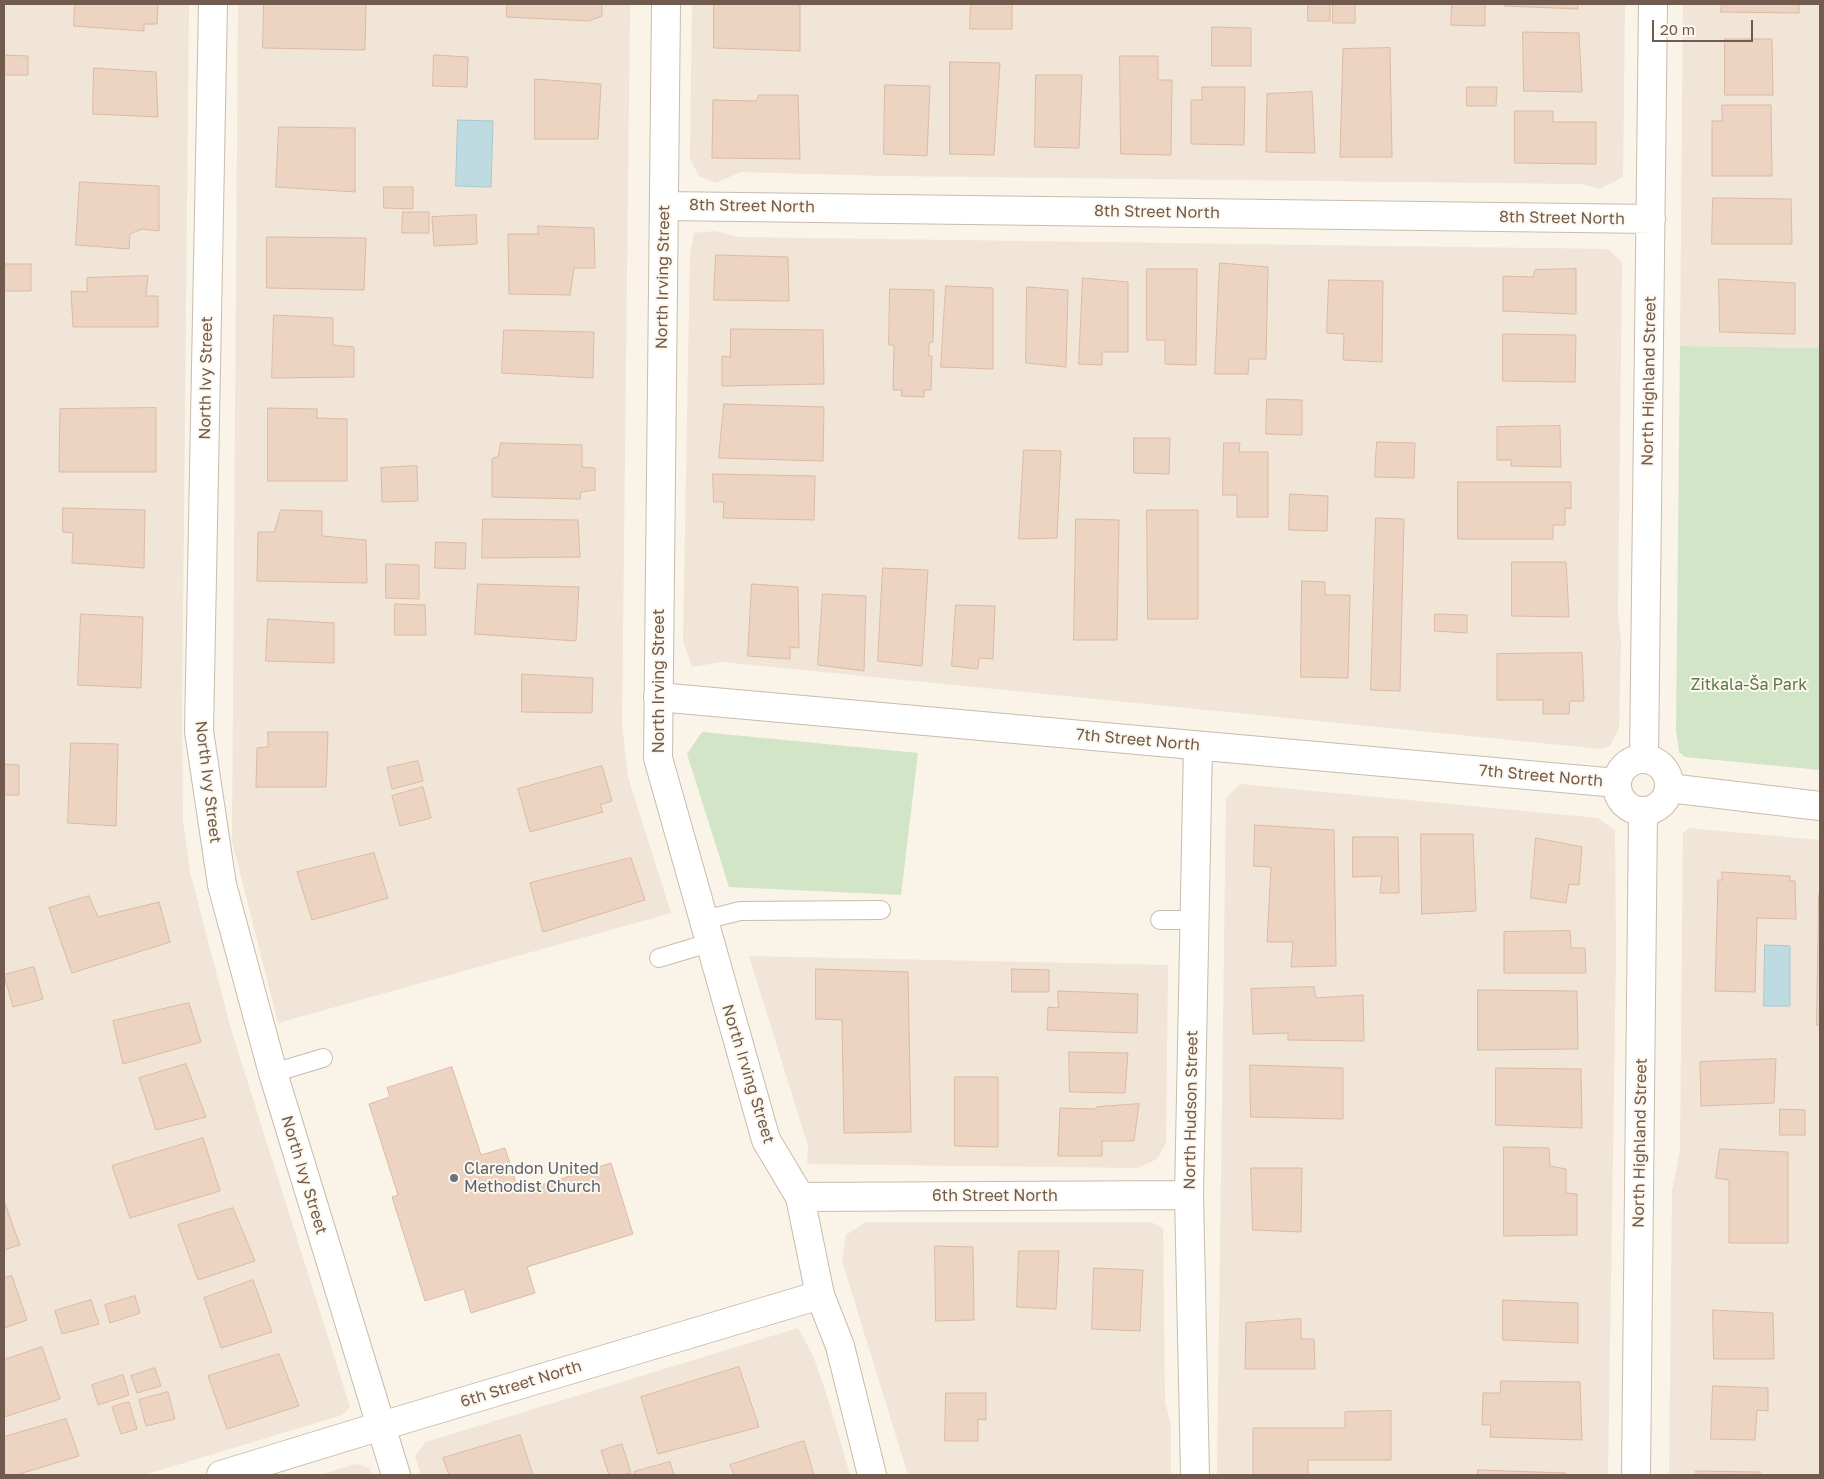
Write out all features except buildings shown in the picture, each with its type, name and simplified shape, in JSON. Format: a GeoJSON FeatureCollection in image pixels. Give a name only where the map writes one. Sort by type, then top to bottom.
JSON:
{"type":"FeatureCollection","features":[{"type":"Feature","properties":{"kind":"street","name":"North Ivy Street"},"geometry":{"type":"LineString","coordinates":[[213,4],[199,731],[222,885],[273,1073],[396,1475]]}},
{"type":"Feature","properties":{"kind":"street","name":"North Irving Street"},"geometry":{"type":"LineString","coordinates":[[666,4],[658,758],[766,1140],[800,1197],[820,1295],[840,1346],[872,1475]]}},
{"type":"Feature","properties":{"kind":"street","name":"North Highland Street"},"geometry":{"type":"LineString","coordinates":[[1644,759],[1653,4]]}},
{"type":"Feature","properties":{"kind":"street","name":"8th Street North"},"geometry":{"type":"LineString","coordinates":[[664,206],[1651,219]]}},
{"type":"Feature","properties":{"kind":"street","name":"7th Street North"},"geometry":{"type":"LineString","coordinates":[[658,697],[1617,783]]}},
{"type":"Feature","properties":{"kind":"street","name":"North Hudson Street"},"geometry":{"type":"LineString","coordinates":[[1195,1475],[1189,1195],[1198,746]]}},
{"type":"Feature","properties":{"kind":"street"},"geometry":{"type":"LineString","coordinates":[[1644,759],[1660,765],[1665,772],[1669,788],[1663,802],[1651,810],[1643,811],[1627,806],[1621,799],[1617,783],[1623,768],[1644,759]]}},
{"type":"Feature","properties":{"kind":"street"},"geometry":{"type":"LineString","coordinates":[[1669,788],[1820,806]]}},
{"type":"Feature","properties":{"kind":"street","name":"North Highland Street"},"geometry":{"type":"LineString","coordinates":[[1636,1475],[1643,811]]}},
{"type":"Feature","properties":{"kind":"street","name":"6th Street North"},"geometry":{"type":"LineString","coordinates":[[800,1197],[1189,1195]]}},
{"type":"Feature","properties":{"kind":"street","name":"6th Street North"},"geometry":{"type":"LineString","coordinates":[[221,1475],[820,1295]]}},
{"type":"Feature","properties":{"kind":"lane"},"geometry":{"type":"LineString","coordinates":[[659,958],[740,910],[881,910]]}},
{"type":"Feature","properties":{"kind":"lane"},"geometry":{"type":"LineString","coordinates":[[1160,920],[1195,920]]}},
{"type":"Feature","properties":{"kind":"lane"},"geometry":{"type":"LineString","coordinates":[[273,1073],[323,1058]]}},
{"type":"Feature","properties":{"kind":"shaded area"},"geometry":{"type":"Polygon","coordinates":[[[4,4],[189,4],[182,715],[183,821],[190,872],[231,1029],[350,1407],[342,1415],[144,1475],[4,1475],[4,4]]]}},
{"type":"Feature","properties":{"kind":"shaded area"},"geometry":{"type":"Polygon","coordinates":[[[238,4],[630,4],[622,725],[628,777],[671,913],[278,1023],[232,841],[238,4]]]}},
{"type":"Feature","properties":{"kind":"shaded area"},"geometry":{"type":"Polygon","coordinates":[[[692,4],[1625,4],[1623,177],[1600,189],[1581,184],[888,176],[741,172],[715,183],[699,176],[690,159],[692,4]]]}},
{"type":"Feature","properties":{"kind":"shaded area"},"geometry":{"type":"Polygon","coordinates":[[[1683,4],[1820,4],[1820,348],[1680,346],[1683,4]]]}},
{"type":"Feature","properties":{"kind":"shaded area"},"geometry":{"type":"Polygon","coordinates":[[[715,231],[738,237],[1608,249],[1622,262],[1618,612],[1621,641],[1619,729],[1610,746],[1601,749],[722,662],[692,667],[683,641],[690,254],[694,233],[715,231]]]}},
{"type":"Feature","properties":{"kind":"shaded area"},"geometry":{"type":"Polygon","coordinates":[[[1240,784],[1598,818],[1615,830],[1616,956],[1608,1475],[1217,1475],[1226,798],[1240,784]]]}},
{"type":"Feature","properties":{"kind":"shaded area"},"geometry":{"type":"Polygon","coordinates":[[[1689,828],[1820,840],[1820,1475],[1669,1475],[1672,1191],[1680,1151],[1683,833],[1689,828]]]}},
{"type":"Feature","properties":{"kind":"shaded area"},"geometry":{"type":"Polygon","coordinates":[[[749,956],[1168,965],[1166,1143],[1157,1159],[1138,1168],[807,1164],[808,1146],[749,956]]]}},
{"type":"Feature","properties":{"kind":"shaded area"},"geometry":{"type":"Polygon","coordinates":[[[866,1222],[1151,1222],[1163,1228],[1165,1401],[1171,1426],[1171,1475],[908,1475],[842,1261],[846,1235],[866,1222]]]}},
{"type":"Feature","properties":{"kind":"shaded area"},"geometry":{"type":"Polygon","coordinates":[[[798,1328],[814,1358],[850,1475],[421,1475],[415,1456],[426,1442],[798,1328]]]}},
{"type":"Feature","properties":{"kind":"shaded area"},"geometry":{"type":"Polygon","coordinates":[[[355,1464],[369,1468],[372,1475],[320,1475],[355,1464]]]}},
{"type":"Feature","properties":{"kind":"green space","name":"Zitkala-Ša Park"},"geometry":{"type":"Polygon","coordinates":[[[1680,346],[1820,348],[1820,770],[1685,757],[1679,752],[1676,730],[1680,346]]]}},
{"type":"Feature","properties":{"kind":"green space"},"geometry":{"type":"Polygon","coordinates":[[[702,732],[918,753],[901,895],[729,887],[687,754],[702,732]]]}},
{"type":"Feature","properties":{"kind":"water"},"geometry":{"type":"Polygon","coordinates":[[[458,120],[493,121],[491,187],[456,186],[458,120]]]}},
{"type":"Feature","properties":{"kind":"water"},"geometry":{"type":"Polygon","coordinates":[[[1765,945],[1790,946],[1790,1006],[1764,1006],[1765,945]]]}},
{"type":"Feature","properties":{"kind":"place","name":"Clarendon United Methodist Church"},"geometry":{"type":"Point","coordinates":[454,1178]}}]}
